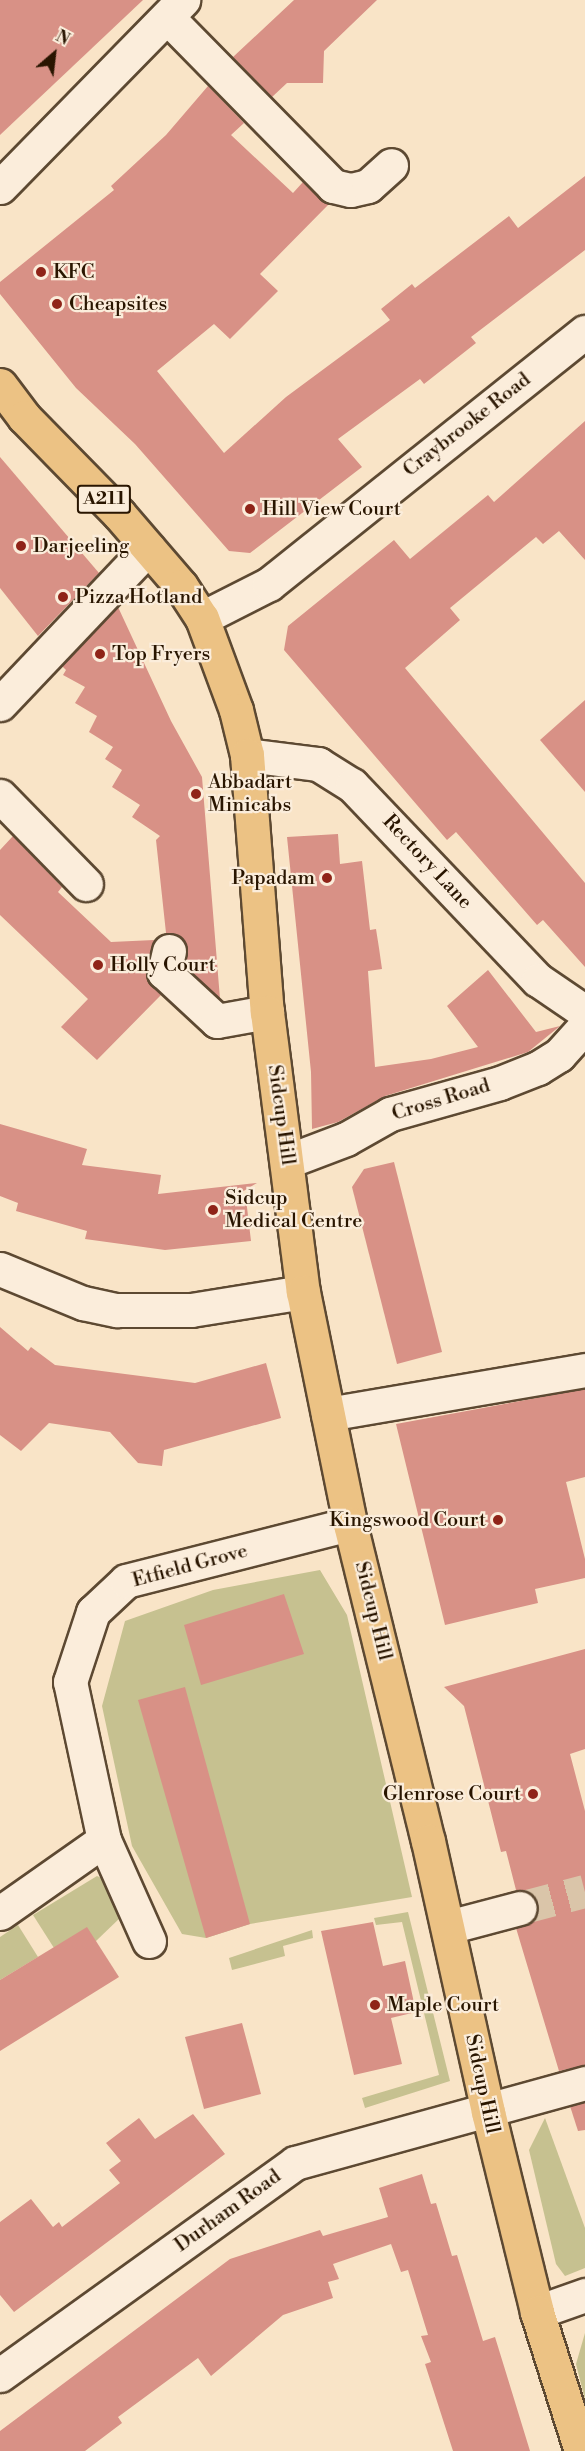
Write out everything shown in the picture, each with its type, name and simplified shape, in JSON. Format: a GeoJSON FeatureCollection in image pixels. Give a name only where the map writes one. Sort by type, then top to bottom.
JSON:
{"type":"FeatureCollection","features":[{"type":"Feature","properties":{"kind":"main road","name":"A211"},"geometry":{"type":"LineString","coordinates":[[0,386],[24,417],[148,548],[202,618]]}},
{"type":"Feature","properties":{"kind":"main road","name":"Sidcup Hill"},"geometry":{"type":"LineString","coordinates":[[202,618],[236,710],[247,755],[267,1012],[288,1161],[303,1292],[350,1524],[448,1927],[488,2112],[537,2312],[580,2434]]}},
{"type":"Feature","properties":{"kind":"street"},"geometry":{"type":"LineString","coordinates":[[0,187],[175,8],[333,186],[351,190],[368,186],[391,165]]}},
{"type":"Feature","properties":{"kind":"street","name":"Craybrooke Road"},"geometry":{"type":"LineString","coordinates":[[202,618],[269,585],[585,332]]}},
{"type":"Feature","properties":{"kind":"street"},"geometry":{"type":"LineString","coordinates":[[0,704],[148,548]]}},
{"type":"Feature","properties":{"kind":"street","name":"Rectory Lane"},"geometry":{"type":"LineString","coordinates":[[247,755],[318,764],[351,785],[538,980],[585,1012]]}},
{"type":"Feature","properties":{"kind":"street"},"geometry":{"type":"LineString","coordinates":[[0,796],[86,884]]}},
{"type":"Feature","properties":{"kind":"street"},"geometry":{"type":"LineString","coordinates":[[169,951],[164,972],[217,1022],[267,1012]]}},
{"type":"Feature","properties":{"kind":"street","name":"Cross Road"},"geometry":{"type":"LineString","coordinates":[[288,1161],[346,1139],[390,1114],[500,1083],[538,1068],[559,1055],[585,1026]]}},
{"type":"Feature","properties":{"kind":"street"},"geometry":{"type":"LineString","coordinates":[[0,1269],[83,1303],[117,1310],[191,1310],[303,1292]]}},
{"type":"Feature","properties":{"kind":"street"},"geometry":{"type":"LineString","coordinates":[[328,1414],[585,1370]]}},
{"type":"Feature","properties":{"kind":"street","name":"Etfield Grove"},"geometry":{"type":"LineString","coordinates":[[149,1941],[104,1840],[70,1682],[93,1612],[126,1581],[350,1524]]}},
{"type":"Feature","properties":{"kind":"street"},"geometry":{"type":"LineString","coordinates":[[0,1912],[104,1840]]}},
{"type":"Feature","properties":{"kind":"street"},"geometry":{"type":"LineString","coordinates":[[448,1927],[520,1908]]}},
{"type":"Feature","properties":{"kind":"street","name":"Durham Road"},"geometry":{"type":"LineString","coordinates":[[0,2375],[295,2163],[488,2112],[585,2083]]}},
{"type":"Feature","properties":{"kind":"street"},"geometry":{"type":"LineString","coordinates":[[537,2312],[585,2295]]}},
{"type":"Feature","properties":{"kind":"shaded area"},"geometry":{"type":"Polygon","coordinates":[[[320,1570],[347,1615],[412,1897],[250,1924],[206,1938],[182,1934],[132,1846],[102,1706],[125,1621],[213,1590],[320,1570]]]}},
{"type":"Feature","properties":{"kind":"shaded area"},"geometry":{"type":"Polygon","coordinates":[[[97,1876],[108,1881],[122,1916],[96,1941],[54,1948],[33,1915],[97,1876]]]}},
{"type":"Feature","properties":{"kind":"shaded area"},"geometry":{"type":"Polygon","coordinates":[[[408,1912],[450,2081],[365,2108],[362,2098],[439,2075],[402,1922],[376,1925],[374,1918],[408,1912]]]}},
{"type":"Feature","properties":{"kind":"shaded area"},"geometry":{"type":"Polygon","coordinates":[[[18,1925],[38,1957],[0,1980],[0,1937],[18,1925]]]}},
{"type":"Feature","properties":{"kind":"shaded area"},"geometry":{"type":"Polygon","coordinates":[[[312,1930],[313,1938],[283,1946],[285,1956],[232,1970],[229,1958],[312,1930]]]}},
{"type":"Feature","properties":{"kind":"shaded area"},"geometry":{"type":"Polygon","coordinates":[[[545,2118],[585,2228],[585,2268],[565,2276],[556,2264],[529,2150],[545,2118]]]}},
{"type":"Feature","properties":{"kind":"shaded area"},"geometry":{"type":"Polygon","coordinates":[[[585,2333],[585,2400],[576,2364],[585,2333]]]}},
{"type":"Feature","properties":{"kind":"building"},"geometry":{"type":"Polygon","coordinates":[[[0,0],[143,0],[0,135],[0,0]]]}},
{"type":"Feature","properties":{"kind":"building"},"geometry":{"type":"Polygon","coordinates":[[[294,0],[377,0],[324,51],[323,83],[287,83],[272,97],[233,57],[294,0]]]}},
{"type":"Feature","properties":{"kind":"building"},"geometry":{"type":"Polygon","coordinates":[[[208,86],[244,123],[231,135],[293,193],[303,182],[329,204],[260,274],[278,291],[230,339],[214,324],[157,371],[224,453],[286,397],[390,320],[381,309],[412,284],[415,288],[509,216],[518,228],[585,176],[585,250],[471,337],[476,343],[424,384],[420,379],[338,439],[362,467],[250,553],[229,551],[135,444],[76,388],[0,294],[0,282],[114,190],[111,186],[166,135],[208,86]]]}},
{"type":"Feature","properties":{"kind":"building"},"geometry":{"type":"Polygon","coordinates":[[[585,421],[585,560],[559,531],[543,544],[536,537],[450,608],[460,620],[405,668],[585,883],[585,967],[543,920],[537,925],[456,832],[447,840],[284,650],[288,626],[394,540],[410,559],[488,495],[494,502],[585,421]]]}},
{"type":"Feature","properties":{"kind":"building"},"geometry":{"type":"Polygon","coordinates":[[[0,457],[99,573],[38,636],[0,588],[0,457]]]}},
{"type":"Feature","properties":{"kind":"building"},"geometry":{"type":"Polygon","coordinates":[[[118,607],[171,721],[202,777],[220,999],[185,966],[187,946],[182,938],[166,933],[156,840],[160,836],[132,817],[140,805],[112,787],[122,770],[105,759],[113,747],[89,732],[97,716],[75,703],[85,687],[63,675],[66,670],[62,666],[118,607]]]}},
{"type":"Feature","properties":{"kind":"building"},"geometry":{"type":"Polygon","coordinates":[[[585,700],[585,792],[540,740],[585,700]]]}},
{"type":"Feature","properties":{"kind":"building"},"geometry":{"type":"Polygon","coordinates":[[[338,834],[340,864],[362,861],[370,930],[376,929],[382,969],[368,971],[375,1067],[431,1059],[478,1047],[447,1006],[488,970],[536,1032],[560,1026],[528,1052],[385,1096],[338,1122],[312,1129],[311,1072],[287,837],[338,834]]]}},
{"type":"Feature","properties":{"kind":"building","name":"Holly Court"},"geometry":{"type":"Polygon","coordinates":[[[13,836],[62,887],[58,892],[111,942],[154,940],[146,977],[161,995],[97,1060],[61,1027],[88,999],[0,915],[0,850],[13,836]]]}},
{"type":"Feature","properties":{"kind":"building"},"geometry":{"type":"Polygon","coordinates":[[[0,1124],[87,1149],[82,1165],[161,1175],[158,1194],[257,1183],[222,1204],[246,1199],[251,1241],[165,1250],[85,1239],[87,1231],[16,1211],[18,1203],[0,1196],[0,1124]]]}},
{"type":"Feature","properties":{"kind":"building"},"geometry":{"type":"Polygon","coordinates":[[[394,1162],[442,1352],[397,1364],[352,1187],[364,1169],[394,1162]]]}},
{"type":"Feature","properties":{"kind":"building"},"geometry":{"type":"Polygon","coordinates":[[[0,1327],[28,1351],[31,1347],[55,1365],[195,1383],[266,1363],[281,1418],[164,1450],[162,1466],[138,1463],[110,1432],[49,1423],[21,1451],[0,1435],[0,1327]]]}},
{"type":"Feature","properties":{"kind":"building","name":"Kingswood Court"},"geometry":{"type":"Polygon","coordinates":[[[585,1389],[585,1477],[566,1482],[585,1559],[585,1578],[535,1589],[538,1603],[445,1625],[396,1424],[585,1389]]]}},
{"type":"Feature","properties":{"kind":"building"},"geometry":{"type":"Polygon","coordinates":[[[284,1594],[304,1654],[201,1685],[184,1625],[284,1594]]]}},
{"type":"Feature","properties":{"kind":"building","name":"Glenrose Court"},"geometry":{"type":"Polygon","coordinates":[[[585,1649],[585,1749],[570,1754],[585,1811],[585,2065],[559,2071],[516,1928],[534,1921],[538,1903],[525,1890],[516,1890],[506,1851],[501,1852],[464,1706],[444,1687],[585,1649]]]}},
{"type":"Feature","properties":{"kind":"building"},"geometry":{"type":"Polygon","coordinates":[[[185,1687],[250,1924],[206,1938],[138,1700],[185,1687]]]}},
{"type":"Feature","properties":{"kind":"building","name":"Maple Court"},"geometry":{"type":"Polygon","coordinates":[[[373,1922],[383,1966],[405,1961],[416,2012],[391,2018],[402,2064],[354,2075],[321,1931],[373,1922]]]}},
{"type":"Feature","properties":{"kind":"building"},"geometry":{"type":"Polygon","coordinates":[[[87,1927],[119,1977],[0,2051],[0,1980],[87,1927]]]}},
{"type":"Feature","properties":{"kind":"building"},"geometry":{"type":"Polygon","coordinates":[[[242,2023],[261,2094],[204,2109],[185,2037],[242,2023]]]}},
{"type":"Feature","properties":{"kind":"building"},"geometry":{"type":"Polygon","coordinates":[[[585,2102],[585,2130],[578,2131],[570,2106],[585,2102]]]}},
{"type":"Feature","properties":{"kind":"building"},"geometry":{"type":"Polygon","coordinates":[[[193,2114],[225,2154],[14,2312],[0,2295],[0,2222],[31,2199],[53,2227],[59,2222],[62,2227],[120,2183],[109,2170],[121,2161],[106,2143],[139,2118],[155,2139],[193,2114]]]}},
{"type":"Feature","properties":{"kind":"building"},"geometry":{"type":"Polygon","coordinates":[[[422,2174],[431,2204],[436,2203],[452,2256],[457,2255],[483,2341],[495,2337],[530,2451],[453,2451],[425,2364],[431,2362],[421,2336],[428,2335],[408,2270],[401,2272],[391,2244],[333,2264],[339,2279],[328,2282],[333,2298],[283,2315],[211,2376],[198,2358],[118,2417],[122,2423],[85,2451],[0,2451],[0,2431],[230,2259],[320,2230],[323,2236],[388,2217],[379,2188],[422,2174]]]}},
{"type":"Feature","properties":{"kind":"tunnel"},"geometry":{"type":"LineString","coordinates":[[520,1908],[585,1891]]}},
{"type":"Feature","properties":{"kind":"place","name":"KFC"},"geometry":{"type":"Point","coordinates":[41,272]}},
{"type":"Feature","properties":{"kind":"place","name":"Cheapsites"},"geometry":{"type":"Point","coordinates":[57,304]}},
{"type":"Feature","properties":{"kind":"place","name":"Hill View Court"},"geometry":{"type":"Point","coordinates":[250,509]}},
{"type":"Feature","properties":{"kind":"place","name":"Darjeeling"},"geometry":{"type":"Point","coordinates":[21,546]}},
{"type":"Feature","properties":{"kind":"place","name":"Pizza Hotland"},"geometry":{"type":"Point","coordinates":[63,597]}},
{"type":"Feature","properties":{"kind":"place","name":"Top Fryers"},"geometry":{"type":"Point","coordinates":[100,654]}},
{"type":"Feature","properties":{"kind":"place","name":"Abbadart Minicabs"},"geometry":{"type":"Point","coordinates":[196,794]}},
{"type":"Feature","properties":{"kind":"place","name":"Papadam"},"geometry":{"type":"Point","coordinates":[327,878]}},
{"type":"Feature","properties":{"kind":"place","name":"Holly Court"},"geometry":{"type":"Point","coordinates":[98,965]}},
{"type":"Feature","properties":{"kind":"place","name":"Sidcup Medical Centre"},"geometry":{"type":"Point","coordinates":[213,1210]}},
{"type":"Feature","properties":{"kind":"place","name":"Kingswood Court"},"geometry":{"type":"Point","coordinates":[498,1520]}},
{"type":"Feature","properties":{"kind":"place","name":"Glenrose Court"},"geometry":{"type":"Point","coordinates":[533,1794]}},
{"type":"Feature","properties":{"kind":"place","name":"Maple Court"},"geometry":{"type":"Point","coordinates":[375,2005]}}]}
